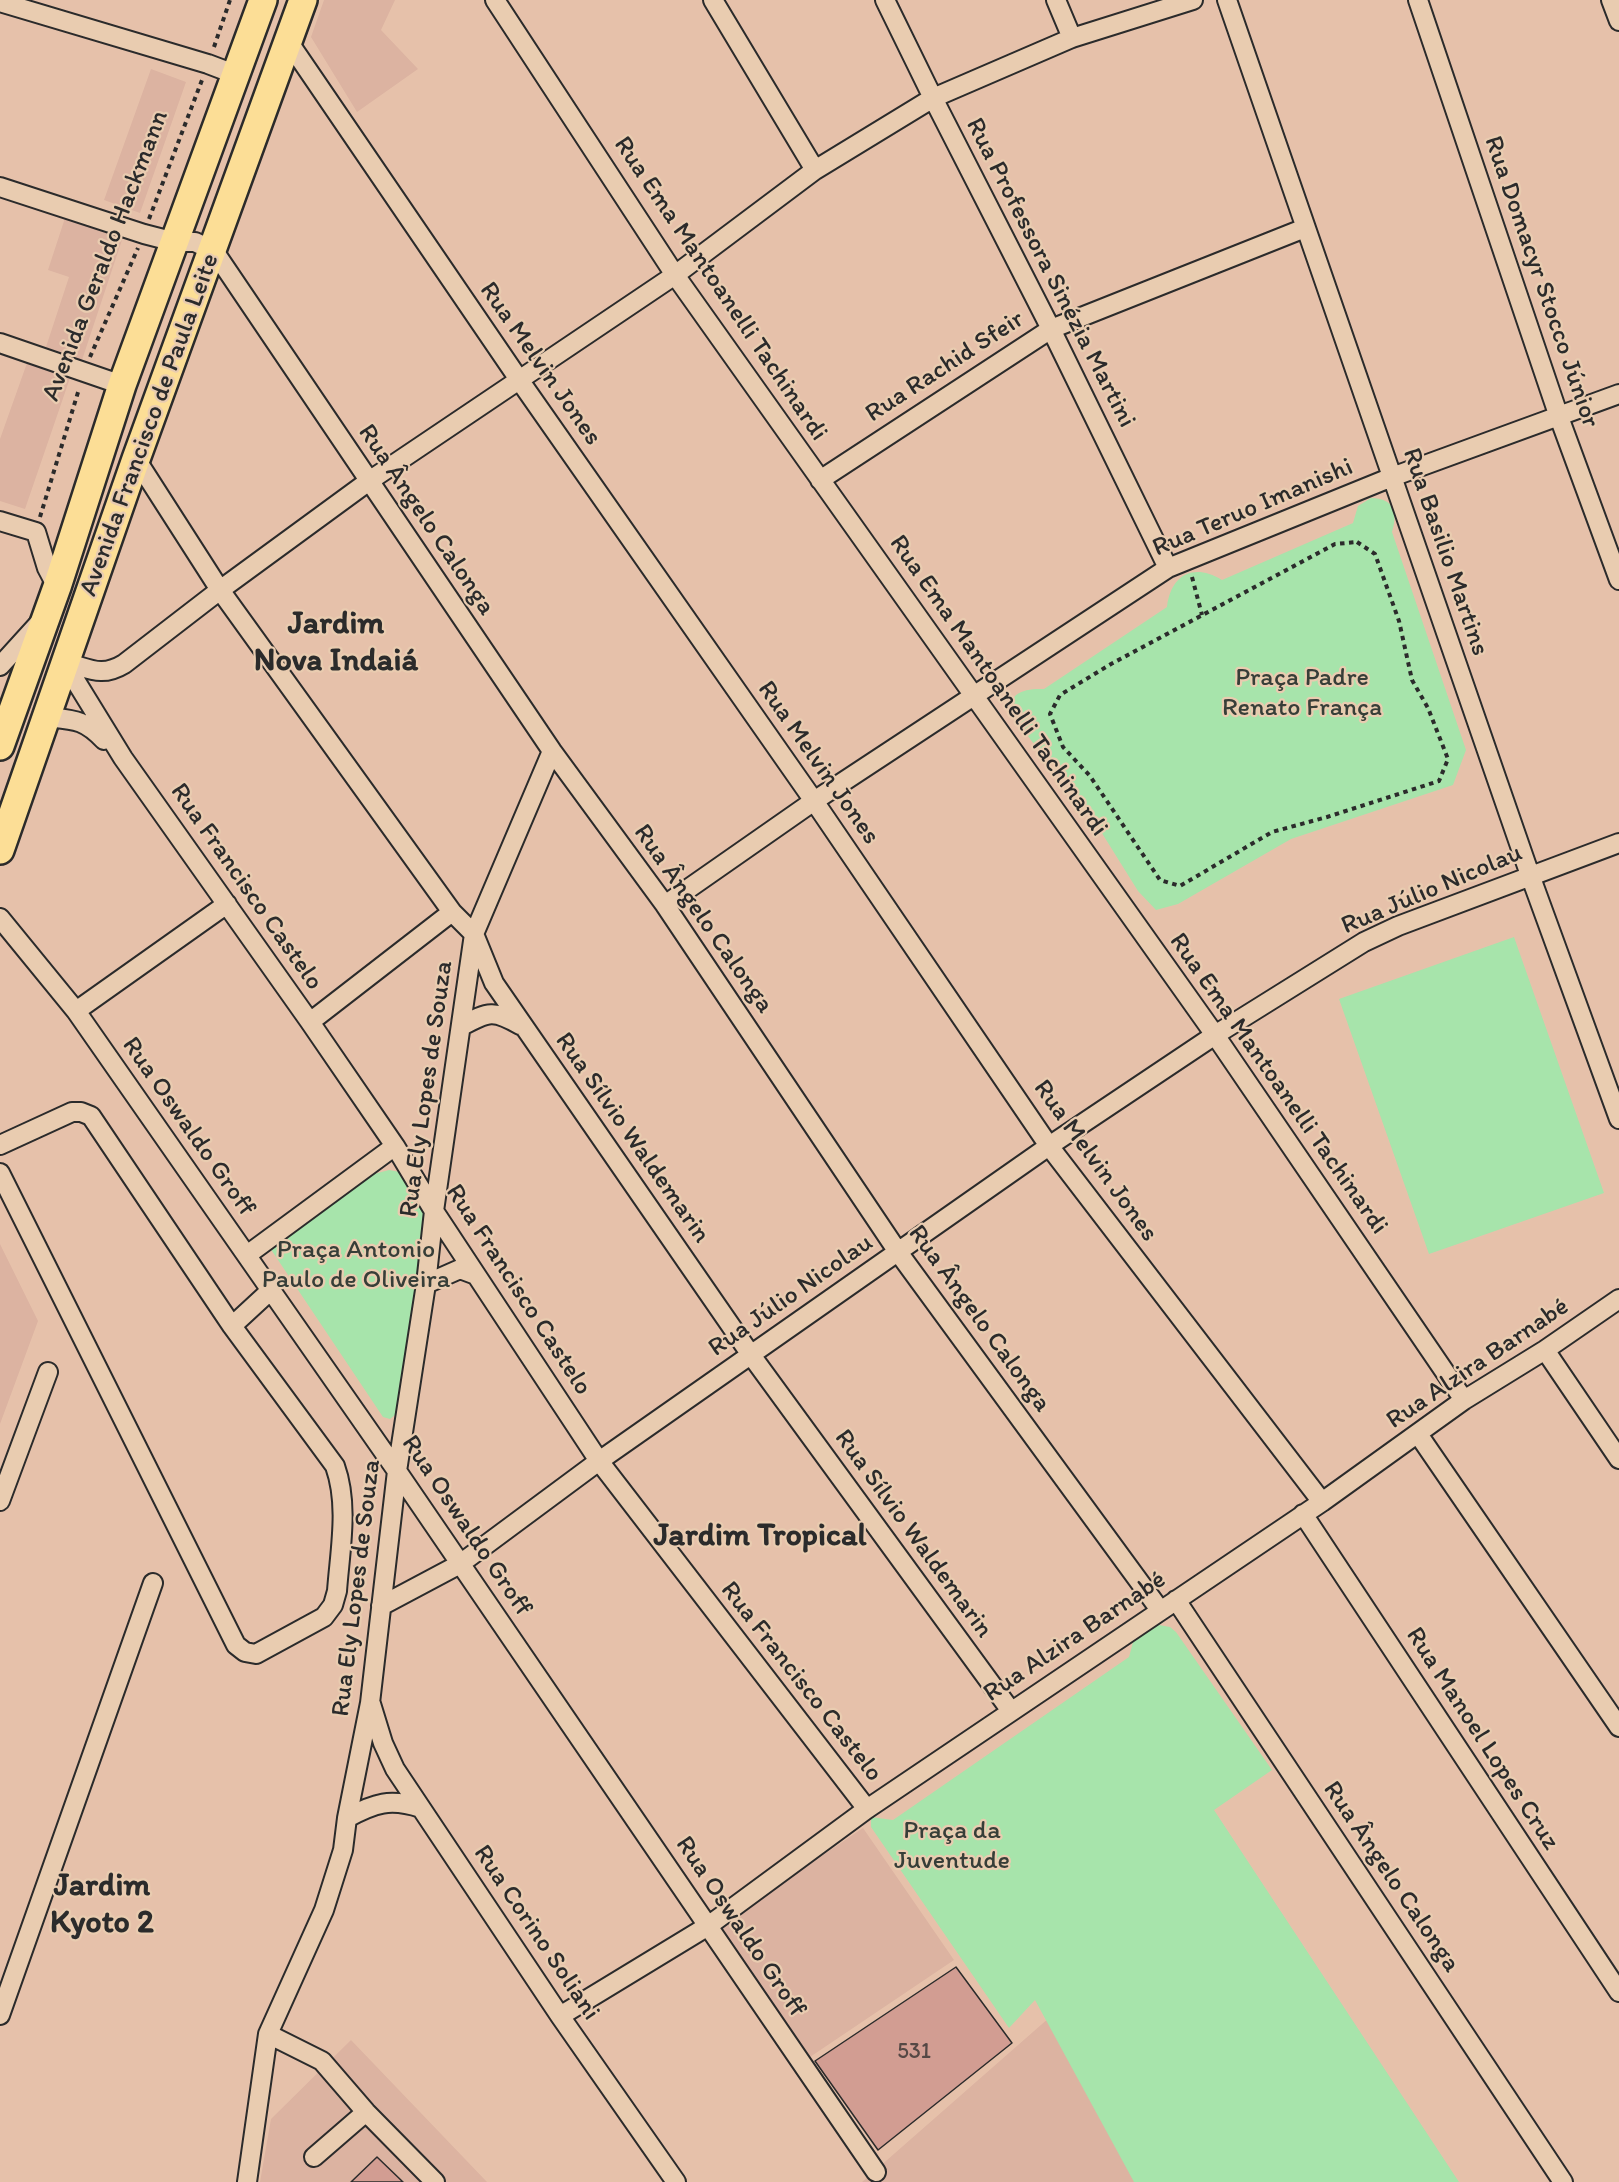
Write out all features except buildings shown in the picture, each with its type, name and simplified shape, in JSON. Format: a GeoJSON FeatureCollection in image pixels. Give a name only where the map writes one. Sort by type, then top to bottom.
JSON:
{"type":"FeatureCollection","features":[{"type":"Feature","properties":{"kind":"main road","name":"Avenida Francisco de Paula Leite"},"geometry":{"type":"LineString","coordinates":[[0,746],[57,587],[122,385],[263,0]]}},
{"type":"Feature","properties":{"kind":"main road","name":"Avenida Francisco de Paula Leite"},"geometry":{"type":"LineString","coordinates":[[0,850],[136,459],[214,251],[303,0]]}},
{"type":"Feature","properties":{"kind":"street","name":"Rua Ema Mantoanelli Tachinardi"},"geometry":{"type":"LineString","coordinates":[[495,0],[675,275],[1215,1035],[1464,1400]]}},
{"type":"Feature","properties":{"kind":"street"},"geometry":{"type":"LineString","coordinates":[[713,0],[815,170]]}},
{"type":"Feature","properties":{"kind":"street","name":"Rua Professora Sinézia Martini"},"geometry":{"type":"LineString","coordinates":[[885,0],[1052,329],[1168,568]]}},
{"type":"Feature","properties":{"kind":"street"},"geometry":{"type":"LineString","coordinates":[[1056,0],[1072,38]]}},
{"type":"Feature","properties":{"kind":"street"},"geometry":{"type":"LineString","coordinates":[[64,662],[102,672],[112,671],[369,481],[675,275],[815,170],[933,98],[1072,38],[1193,0]]}},
{"type":"Feature","properties":{"kind":"street","name":"Rua Basilio Martins"},"geometry":{"type":"LineString","coordinates":[[1227,0],[1530,875],[1619,1119]]}},
{"type":"Feature","properties":{"kind":"street","name":"Rua Domacyr Stocco Júnior"},"geometry":{"type":"LineString","coordinates":[[1418,0],[1559,417],[1619,580]]}},
{"type":"Feature","properties":{"kind":"street"},"geometry":{"type":"LineString","coordinates":[[1611,0],[1619,21]]}},
{"type":"Feature","properties":{"kind":"street"},"geometry":{"type":"LineString","coordinates":[[0,2],[208,64],[237,75]]}},
{"type":"Feature","properties":{"kind":"street","name":"Rua Melvin Jones"},"geometry":{"type":"LineString","coordinates":[[288,41],[520,381],[814,801],[1049,1146],[1322,1502]]}},
{"type":"Feature","properties":{"kind":"street"},"geometry":{"type":"LineString","coordinates":[[0,187],[144,234],[176,242],[195,242],[214,251]]}},
{"type":"Feature","properties":{"kind":"street","name":"Rua Rachid Sfeir"},"geometry":{"type":"LineString","coordinates":[[819,480],[1052,329],[1305,228]]}},
{"type":"Feature","properties":{"kind":"street","name":"Rua Ângelo Calonga"},"geometry":{"type":"LineString","coordinates":[[214,251],[552,751],[665,905],[898,1252],[1168,1605],[1563,2182]]}},
{"type":"Feature","properties":{"kind":"street"},"geometry":{"type":"LineString","coordinates":[[0,343],[122,385]]}},
{"type":"Feature","properties":{"kind":"street","name":"Rua Teruo Imanishi"},"geometry":{"type":"LineString","coordinates":[[665,905],[814,801],[1168,568],[1392,477],[1619,394]]}},
{"type":"Feature","properties":{"kind":"street","name":"Rua Sílvio Waldemarin"},"geometry":{"type":"LineString","coordinates":[[136,459],[220,590],[452,912],[474,934],[494,983],[751,1355],[1011,1711]]}},
{"type":"Feature","properties":{"kind":"street"},"geometry":{"type":"LineString","coordinates":[[0,522],[36,532],[47,568],[57,587]]}},
{"type":"Feature","properties":{"kind":"street"},"geometry":{"type":"LineString","coordinates":[[0,666],[44,618]]}},
{"type":"Feature","properties":{"kind":"street","name":"Rua Francisco Castelo"},"geometry":{"type":"LineString","coordinates":[[64,662],[123,758],[395,1146],[434,1211],[599,1461],[867,1809]]}},
{"type":"Feature","properties":{"kind":"street","name":"Rua Francisco Castelo"},"geometry":{"type":"LineString","coordinates":[[46,717],[72,720],[91,726],[123,758]]}},
{"type":"Feature","properties":{"kind":"street","name":"Rua Ely Lopes de Souza"},"geometry":{"type":"LineString","coordinates":[[247,2182],[268,2034],[324,1910],[344,1850],[347,1818],[370,1703],[397,1471],[426,1284],[434,1211],[474,934],[552,751]]}},
{"type":"Feature","properties":{"kind":"street","name":"Rua Júlio Nicolau"},"geometry":{"type":"LineString","coordinates":[[381,1606],[460,1564],[599,1461],[1049,1146],[1215,1035],[1364,942],[1398,926],[1619,843]]}},
{"type":"Feature","properties":{"kind":"street"},"geometry":{"type":"LineString","coordinates":[[76,1011],[227,904]]}},
{"type":"Feature","properties":{"kind":"street"},"geometry":{"type":"LineString","coordinates":[[310,1022],[452,912]]}},
{"type":"Feature","properties":{"kind":"street","name":"Rua Oswaldo Groff"},"geometry":{"type":"LineString","coordinates":[[0,918],[76,1011],[247,1255],[876,2172]]}},
{"type":"Feature","properties":{"kind":"street"},"geometry":{"type":"LineString","coordinates":[[462,1026],[482,1015],[501,1014],[524,1027]]}},
{"type":"Feature","properties":{"kind":"street"},"geometry":{"type":"LineString","coordinates":[[0,1145],[72,1112],[81,1112],[91,1116],[232,1326],[334,1466],[341,1483],[343,1501],[337,1591],[333,1605],[324,1617],[256,1654],[245,1652],[236,1645],[0,1173]]}},
{"type":"Feature","properties":{"kind":"street"},"geometry":{"type":"LineString","coordinates":[[247,1255],[395,1146]]}},
{"type":"Feature","properties":{"kind":"street"},"geometry":{"type":"LineString","coordinates":[[426,1284],[460,1269],[476,1275]]}},
{"type":"Feature","properties":{"kind":"street"},"geometry":{"type":"LineString","coordinates":[[232,1326],[271,1290]]}},
{"type":"Feature","properties":{"kind":"street","name":"Rua Alzira Barnabé"},"geometry":{"type":"LineString","coordinates":[[560,2016],[708,1926],[867,1809],[1322,1502],[1464,1400],[1545,1350],[1619,1299]]}},
{"type":"Feature","properties":{"kind":"street"},"geometry":{"type":"LineString","coordinates":[[1545,1350],[1619,1459]]}},
{"type":"Feature","properties":{"kind":"street"},"geometry":{"type":"LineString","coordinates":[[0,1501],[48,1372]]}},
{"type":"Feature","properties":{"kind":"street"},"geometry":{"type":"LineString","coordinates":[[1418,1434],[1619,1727]]}},
{"type":"Feature","properties":{"kind":"street","name":"Rua Manoel Lopes Cruz"},"geometry":{"type":"LineString","coordinates":[[1303,1514],[1619,1992]]}},
{"type":"Feature","properties":{"kind":"street"},"geometry":{"type":"LineString","coordinates":[[0,2015],[153,1583]]}},
{"type":"Feature","properties":{"kind":"street","name":"Rua Corino Soliani"},"geometry":{"type":"LineString","coordinates":[[370,1703],[383,1743],[395,1769],[560,2016],[676,2182]]}},
{"type":"Feature","properties":{"kind":"street"},"geometry":{"type":"LineString","coordinates":[[347,1818],[366,1808],[383,1803],[400,1802],[421,1808]]}},
{"type":"Feature","properties":{"kind":"street"},"geometry":{"type":"LineString","coordinates":[[268,2034],[322,2061],[366,2112],[435,2182]]}},
{"type":"Feature","properties":{"kind":"street"},"geometry":{"type":"LineString","coordinates":[[314,2157],[366,2112]]}},
{"type":"Feature","properties":{"kind":"path","name":"Avenida Geraldo Hackmann"},"geometry":{"type":"LineString","coordinates":[[36,532],[84,371],[144,234],[230,0]]}},
{"type":"Feature","properties":{"kind":"path"},"geometry":{"type":"LineString","coordinates":[[1357,543],[1375,554],[1399,621],[1412,680],[1428,708],[1448,759],[1439,781],[1272,832],[1180,886],[1160,880],[1090,776],[1063,747],[1050,714],[1060,695],[1111,664],[1202,615],[1335,544],[1357,543]]}},
{"type":"Feature","properties":{"kind":"path"},"geometry":{"type":"LineString","coordinates":[[1168,568],[1193,577],[1202,615]]}},
{"type":"Feature","properties":{"kind":"shaded area"},"geometry":{"type":"Polygon","coordinates":[[[324,0],[395,0],[381,30],[418,69],[357,112],[311,37],[324,0]]]}},
{"type":"Feature","properties":{"kind":"shaded area"},"geometry":{"type":"Polygon","coordinates":[[[151,69],[186,82],[140,213],[104,200],[151,69]]]}},
{"type":"Feature","properties":{"kind":"shaded area"},"geometry":{"type":"Polygon","coordinates":[[[65,218],[123,237],[82,360],[46,347],[69,277],[48,270],[65,218]]]}},
{"type":"Feature","properties":{"kind":"shaded area"},"geometry":{"type":"Polygon","coordinates":[[[27,363],[70,378],[25,509],[0,501],[0,439],[27,363]]]}},
{"type":"Feature","properties":{"kind":"shaded area"},"geometry":{"type":"Polygon","coordinates":[[[0,1244],[38,1321],[0,1424],[0,1244]]]}},
{"type":"Feature","properties":{"kind":"shaded area"},"geometry":{"type":"Polygon","coordinates":[[[863,1828],[954,1960],[807,2059],[720,1925],[863,1828]]]}},
{"type":"Feature","properties":{"kind":"shaded area"},"geometry":{"type":"Polygon","coordinates":[[[1050,2017],[1138,2182],[862,2182],[1050,2017]]]}},
{"type":"Feature","properties":{"kind":"shaded area"},"geometry":{"type":"Polygon","coordinates":[[[351,2040],[487,2182],[403,2182],[377,2157],[351,2182],[260,2182],[271,2119],[351,2040]]]}},
{"type":"Feature","properties":{"kind":"green space","name":"Praça Padre Renato França"},"geometry":{"type":"Polygon","coordinates":[[[1371,498],[1385,501],[1394,513],[1392,532],[1466,750],[1453,785],[1291,839],[1178,904],[1156,910],[1138,891],[1062,769],[1040,752],[1015,719],[1011,703],[1013,698],[1023,691],[1044,689],[1167,607],[1173,586],[1186,575],[1202,572],[1222,580],[1353,523],[1358,506],[1371,498]]]}},
{"type":"Feature","properties":{"kind":"green space"},"geometry":{"type":"Polygon","coordinates":[[[1514,937],[1604,1193],[1429,1254],[1339,999],[1514,937]]]}},
{"type":"Feature","properties":{"kind":"green space","name":"Praça Antonio Paulo de Oliveira"},"geometry":{"type":"Polygon","coordinates":[[[389,1170],[400,1172],[429,1214],[395,1415],[390,1419],[383,1417],[270,1248],[374,1174],[389,1170]]]}},
{"type":"Feature","properties":{"kind":"green space","name":"Praça da Juventude"},"geometry":{"type":"Polygon","coordinates":[[[1151,1626],[1170,1627],[1176,1632],[1272,1770],[1214,1810],[1459,2182],[1134,2182],[1035,2000],[1009,2028],[871,1827],[871,1817],[893,1820],[1129,1657],[1135,1635],[1151,1626]]]}},
{"type":"Feature","properties":{"kind":"district","name":"Jardim Nova Indaiá"},"geometry":{"type":"Point","coordinates":[336,644]}},
{"type":"Feature","properties":{"kind":"district","name":"Jardim Tropical"},"geometry":{"type":"Point","coordinates":[760,1537]}},
{"type":"Feature","properties":{"kind":"district","name":"Jardim Kyoto 2"},"geometry":{"type":"Point","coordinates":[102,1906]}}]}
